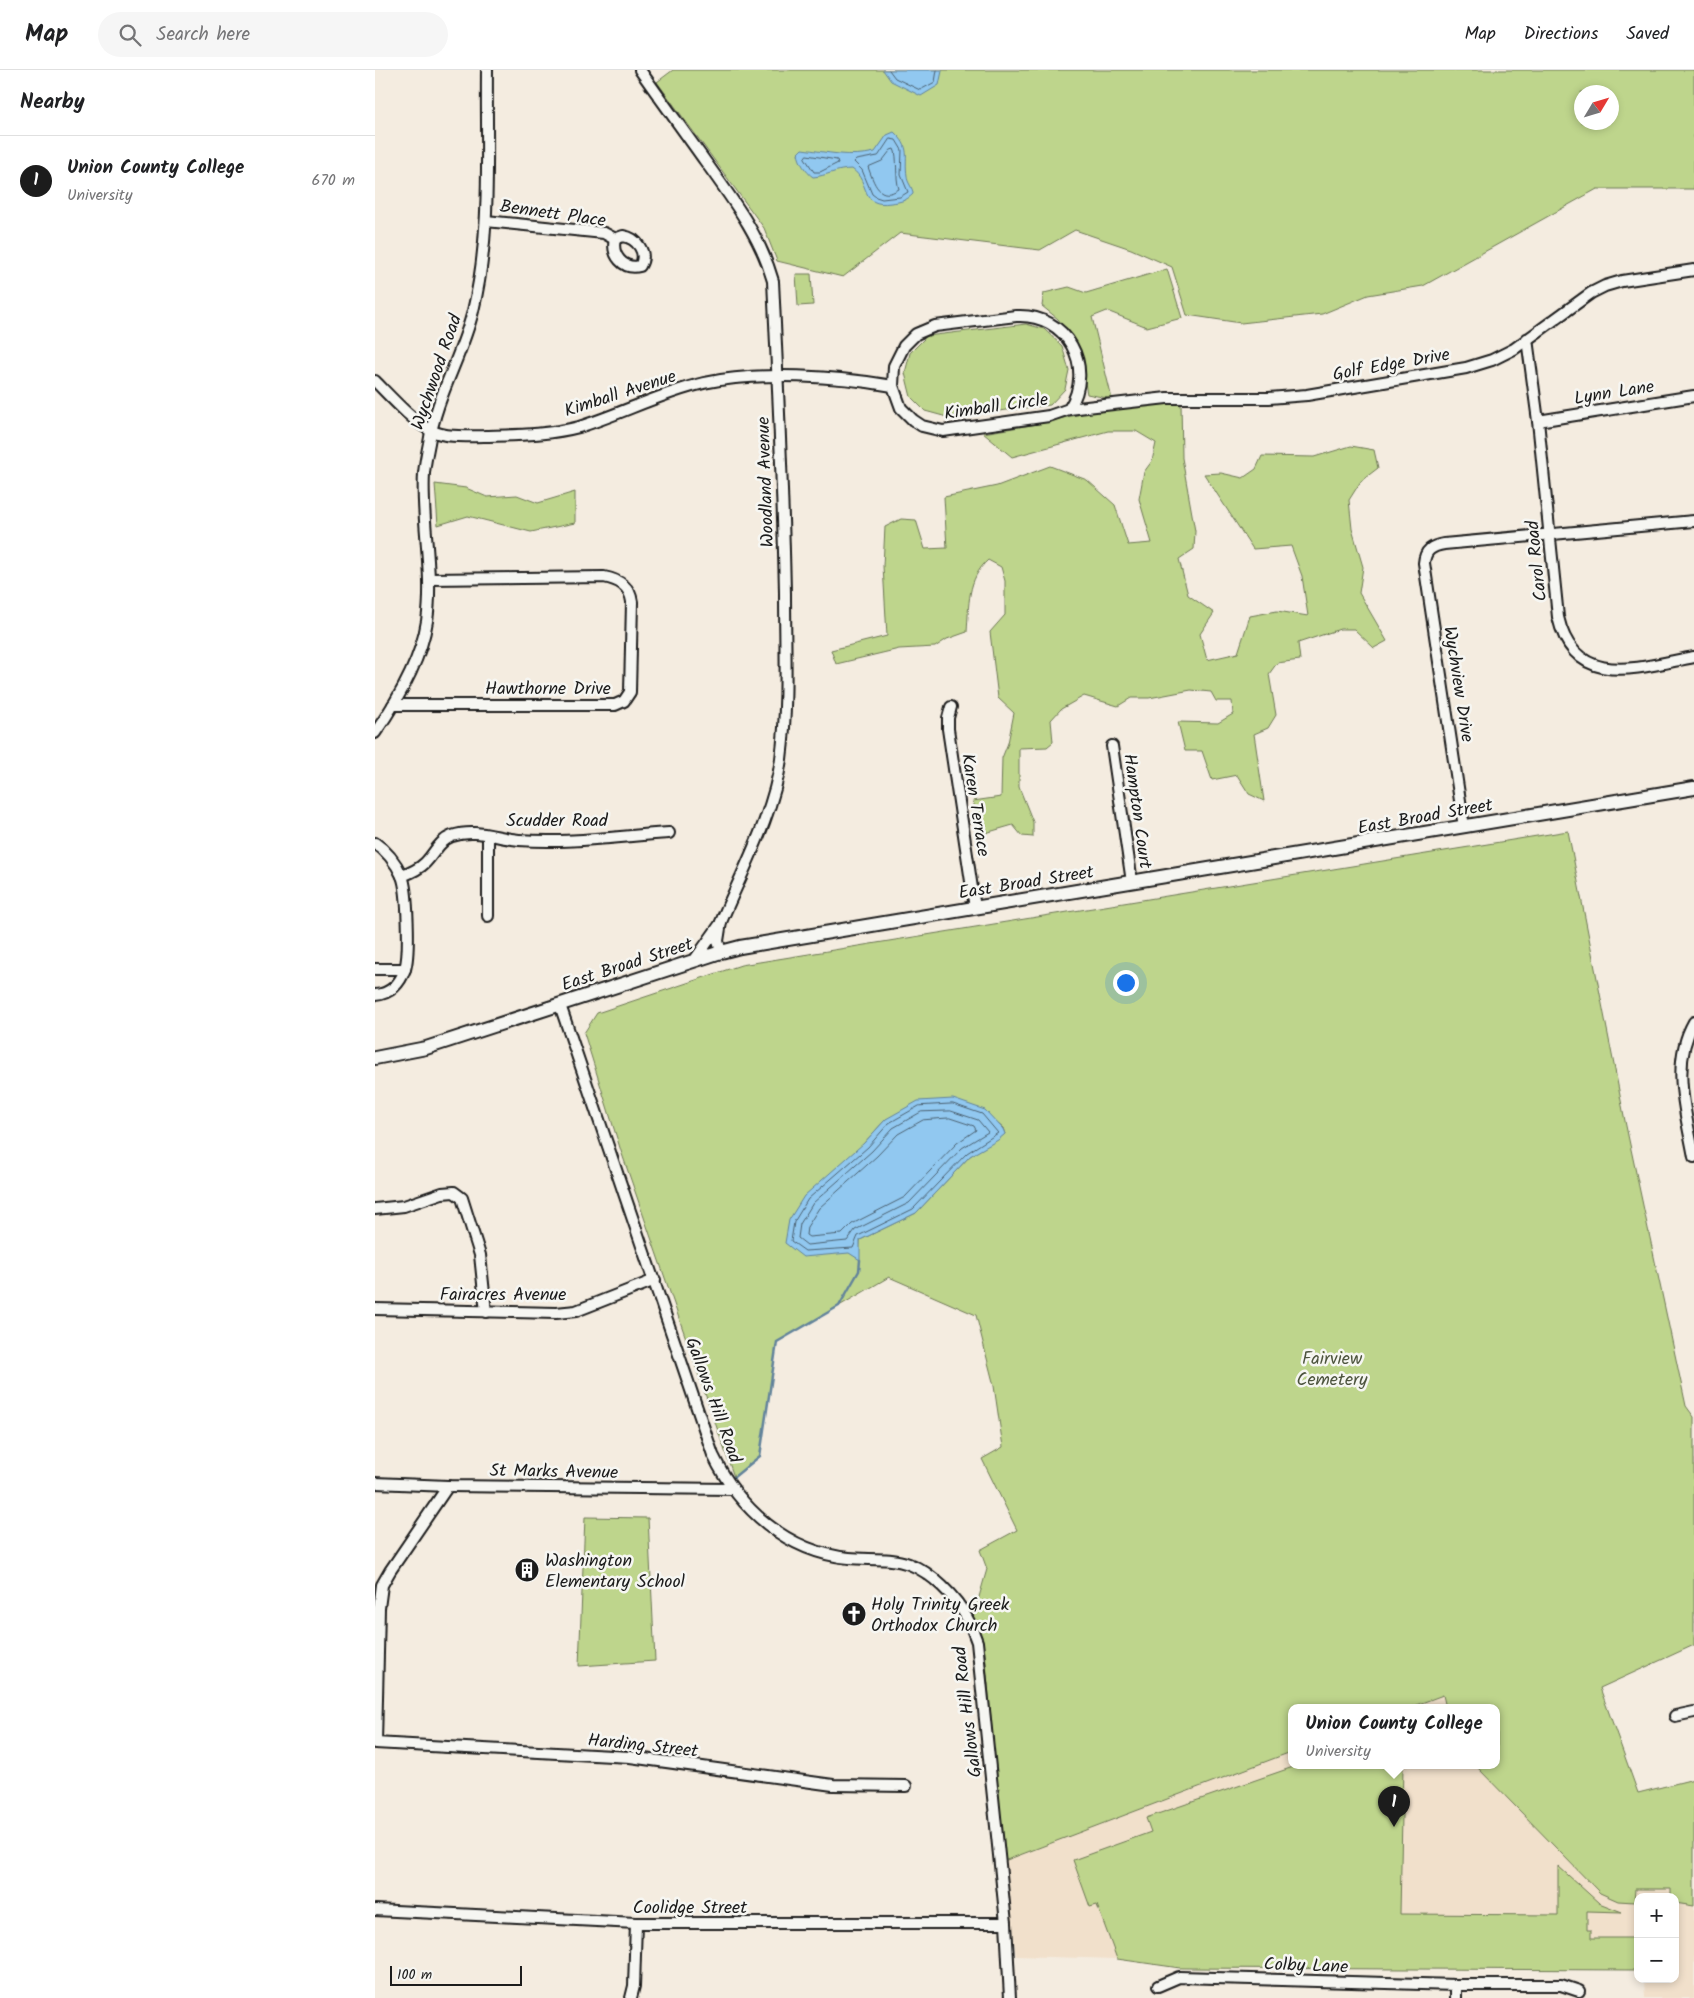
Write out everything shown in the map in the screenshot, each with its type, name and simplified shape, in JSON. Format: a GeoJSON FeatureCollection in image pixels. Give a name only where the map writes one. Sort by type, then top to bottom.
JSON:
{"type":"FeatureCollection","features":[{"type":"Feature","properties":{"kind":"street","name":"Wychwood Road"},"geometry":{"type":"LineString","coordinates":[[375,733],[410,673],[427,621],[429,579],[424,474],[434,417],[473,314],[479,286],[486,221],[487,70]]}},
{"type":"Feature","properties":{"kind":"street","name":"Woodland Avenue"},"geometry":{"type":"LineString","coordinates":[[639,70],[731,197],[766,257],[773,280],[783,479],[785,644],[781,760],[775,787],[764,820],[721,922],[718,941],[721,952]]}},
{"type":"Feature","properties":{"kind":"street","name":"Bennett Place"},"geometry":{"type":"LineString","coordinates":[[486,221],[604,233],[615,239]]}},
{"type":"Feature","properties":{"kind":"street","name":"Golf Edge Drive"},"geometry":{"type":"LineString","coordinates":[[1069,409],[1167,398],[1269,398],[1307,395],[1466,368],[1492,360],[1514,348],[1591,293],[1605,286],[1631,279],[1694,270]]}},
{"type":"Feature","properties":{"kind":"street","name":"Kimball Circle"},"geometry":{"type":"LineString","coordinates":[[1017,316],[1035,316],[1046,320],[1060,330],[1071,343],[1078,371],[1077,390],[1069,409],[1049,416],[943,431],[932,430],[913,420],[901,408],[893,386],[892,376],[898,355],[907,342],[925,329],[1017,316]]}},
{"type":"Feature","properties":{"kind":"street","name":"Carol Road"},"geometry":{"type":"LineString","coordinates":[[1527,339],[1539,421],[1558,617],[1566,641],[1579,655],[1595,665],[1614,670],[1694,657]]}},
{"type":"Feature","properties":{"kind":"street","name":"Kimball Avenue"},"geometry":{"type":"LineString","coordinates":[[375,381],[411,416],[431,431],[451,436],[522,435],[578,427],[645,401],[705,383],[778,376],[831,378],[893,386]]}},
{"type":"Feature","properties":{"kind":"street","name":"Lynn Lane"},"geometry":{"type":"LineString","coordinates":[[1539,421],[1694,396]]}},
{"type":"Feature","properties":{"kind":"street"},"geometry":{"type":"LineString","coordinates":[[1550,535],[1694,521]]}},
{"type":"Feature","properties":{"kind":"street","name":"Wychview Drive"},"geometry":{"type":"LineString","coordinates":[[1464,827],[1424,563],[1425,554],[1430,548],[1444,544],[1550,535]]}},
{"type":"Feature","properties":{"kind":"street","name":"Hawthorne Drive"},"geometry":{"type":"LineString","coordinates":[[393,705],[615,705],[628,697],[630,692],[632,602],[631,594],[621,583],[604,577],[429,579]]}},
{"type":"Feature","properties":{"kind":"street","name":"Karen Terrace"},"geometry":{"type":"LineString","coordinates":[[951,707],[948,729],[975,908]]}},
{"type":"Feature","properties":{"kind":"street","name":"Hampton Court"},"geometry":{"type":"LineString","coordinates":[[1112,746],[1132,882]]}},
{"type":"Feature","properties":{"kind":"street","name":"East Broad Street"},"geometry":{"type":"LineString","coordinates":[[375,1058],[426,1048],[721,952],[1694,788]]}},
{"type":"Feature","properties":{"kind":"street","name":"Scudder Road"},"geometry":{"type":"LineString","coordinates":[[402,876],[415,871],[424,864],[440,843],[450,836],[473,831],[520,840],[580,840],[669,833]]}},
{"type":"Feature","properties":{"kind":"street"},"geometry":{"type":"LineString","coordinates":[[488,835],[489,916]]}},
{"type":"Feature","properties":{"kind":"street"},"geometry":{"type":"LineString","coordinates":[[375,843],[392,859],[402,876],[408,911],[405,969],[392,990],[375,995]]}},
{"type":"Feature","properties":{"kind":"street","name":"Woodland Avenue"},"geometry":{"type":"LineString","coordinates":[[694,961],[721,922]]}},
{"type":"Feature","properties":{"kind":"street"},"geometry":{"type":"LineString","coordinates":[[375,968],[405,969]]}},
{"type":"Feature","properties":{"kind":"street","name":"Gallows Hill Road"},"geometry":{"type":"LineString","coordinates":[[560,1005],[713,1455],[732,1489],[766,1524],[796,1543],[830,1555],[848,1558],[895,1560],[917,1568],[936,1580],[966,1617],[977,1642],[1006,1923],[1010,1998]]}},
{"type":"Feature","properties":{"kind":"street"},"geometry":{"type":"LineString","coordinates":[[1694,1022],[1686,1040],[1681,1064],[1681,1086],[1694,1156]]}},
{"type":"Feature","properties":{"kind":"street"},"geometry":{"type":"LineString","coordinates":[[375,1209],[404,1206],[442,1193],[455,1192],[462,1198],[480,1255],[485,1312]]}},
{"type":"Feature","properties":{"kind":"street","name":"Fairacres Avenue"},"geometry":{"type":"LineString","coordinates":[[375,1309],[556,1313],[577,1311],[655,1280]]}},
{"type":"Feature","properties":{"kind":"street","name":"St Marks Avenue"},"geometry":{"type":"LineString","coordinates":[[375,1482],[448,1486],[732,1489]]}},
{"type":"Feature","properties":{"kind":"street"},"geometry":{"type":"LineString","coordinates":[[376,1743],[377,1600],[382,1585],[390,1571],[448,1486]]}},
{"type":"Feature","properties":{"kind":"street"},"geometry":{"type":"LineString","coordinates":[[1675,1716],[1694,1712]]}},
{"type":"Feature","properties":{"kind":"street","name":"Harding Street"},"geometry":{"type":"LineString","coordinates":[[376,1743],[630,1757],[833,1785],[906,1786]]}},
{"type":"Feature","properties":{"kind":"street","name":"Coolidge Street"},"geometry":{"type":"LineString","coordinates":[[375,1910],[636,1923],[1006,1923]]}},
{"type":"Feature","properties":{"kind":"street"},"geometry":{"type":"LineString","coordinates":[[631,1998],[634,1986],[636,1923]]}},
{"type":"Feature","properties":{"kind":"street","name":"Colby Lane"},"geometry":{"type":"LineString","coordinates":[[1157,1986],[1179,1977],[1456,1985],[1561,1985],[1579,1991]]}},
{"type":"Feature","properties":{"kind":"street"},"geometry":{"type":"LineString","coordinates":[[1456,1985],[1456,1998]]}},
{"type":"Feature","properties":{"kind":"shaded area"},"geometry":{"type":"Polygon","coordinates":[[[1694,1645],[1600,1688],[1638,1793],[1694,1779],[1694,1998],[1645,1998],[1644,1983],[1679,1983],[1679,1893],[1634,1893],[1634,1970],[1180,1968],[1117,1959],[1016,1956],[1004,1861],[1288,1753],[1288,1769],[1500,1769],[1500,1704],[1419,1704],[1443,1695],[1694,1645]]]}},
{"type":"Feature","properties":{"kind":"green space"},"geometry":{"type":"Polygon","coordinates":[[[673,70],[1694,70],[1694,189],[1597,189],[1423,286],[1368,295],[1322,314],[1241,323],[1187,315],[1172,267],[1131,249],[1075,230],[1040,250],[900,233],[843,277],[777,261],[764,228],[657,82],[673,70]]]}},
{"type":"Feature","properties":{"kind":"green space"},"geometry":{"type":"Polygon","coordinates":[[[1167,269],[1182,318],[1147,327],[1107,311],[1092,317],[1112,399],[1087,394],[1079,348],[1058,319],[1042,306],[1044,293],[1069,287],[1086,293],[1167,269]]]}},
{"type":"Feature","properties":{"kind":"green space"},"geometry":{"type":"Polygon","coordinates":[[[796,274],[811,274],[813,305],[798,306],[796,274]]]}},
{"type":"Feature","properties":{"kind":"green space"},"geometry":{"type":"Polygon","coordinates":[[[1026,324],[1044,329],[1062,346],[1069,370],[1065,389],[1050,405],[947,417],[925,411],[911,397],[905,373],[910,353],[927,336],[1026,324]]]}},
{"type":"Feature","properties":{"kind":"green space"},"geometry":{"type":"Polygon","coordinates":[[[1181,402],[1182,458],[1195,531],[1194,549],[1179,559],[1188,595],[1214,613],[1200,634],[1207,660],[1238,653],[1250,616],[1277,611],[1308,616],[1302,576],[1291,546],[1253,549],[1204,474],[1221,473],[1243,478],[1256,469],[1262,456],[1314,457],[1351,446],[1374,450],[1378,468],[1361,481],[1349,500],[1352,529],[1363,567],[1359,593],[1387,641],[1374,648],[1354,629],[1340,629],[1298,643],[1300,660],[1277,663],[1269,674],[1276,715],[1268,728],[1254,734],[1264,801],[1249,794],[1237,775],[1212,780],[1202,751],[1185,751],[1178,722],[1218,723],[1233,714],[1232,701],[1216,701],[1211,692],[1191,690],[1149,698],[1131,698],[1118,706],[1084,696],[1061,709],[1051,720],[1053,742],[1047,747],[1019,748],[1019,787],[1033,822],[1033,837],[1022,836],[1013,825],[982,834],[973,801],[1001,797],[1002,758],[1008,743],[1014,713],[998,698],[990,632],[1005,615],[1005,581],[1001,567],[988,560],[976,575],[970,593],[967,632],[947,639],[935,647],[899,649],[836,664],[831,650],[887,636],[883,566],[885,527],[901,519],[916,520],[925,549],[947,548],[944,497],[997,486],[1050,466],[1087,480],[1115,505],[1128,545],[1152,543],[1139,499],[1144,472],[1152,461],[1156,443],[1136,431],[1108,431],[1012,457],[983,433],[1037,424],[1107,408],[1181,402]]]}},
{"type":"Feature","properties":{"kind":"green space"},"geometry":{"type":"Polygon","coordinates":[[[435,484],[466,488],[487,497],[517,495],[538,503],[575,492],[575,523],[531,532],[468,516],[438,525],[435,484]]]}},
{"type":"Feature","properties":{"kind":"green space","name":"Fairview Cemetery"},"geometry":{"type":"Polygon","coordinates":[[[1568,831],[1626,1126],[1686,1406],[1694,1417],[1694,1645],[1600,1688],[1638,1793],[1694,1779],[1694,1906],[1679,1904],[1679,1893],[1671,1893],[1671,1889],[1635,1889],[1634,1902],[1618,1901],[1600,1893],[1479,1769],[1500,1769],[1500,1704],[1445,1704],[1443,1695],[1419,1704],[1288,1704],[1288,1753],[1004,1861],[985,1652],[973,1618],[987,1569],[980,1550],[1017,1530],[982,1459],[1003,1447],[994,1386],[976,1315],[889,1277],[777,1342],[760,1456],[734,1477],[621,1151],[584,1033],[597,1013],[741,965],[1568,831]],[[886,1119],[864,1143],[850,1253],[859,1259],[860,1240],[916,1213],[970,1156],[1005,1134],[1003,1128],[998,1124],[886,1119]]]}},
{"type":"Feature","properties":{"kind":"green space"},"geometry":{"type":"Polygon","coordinates":[[[585,1517],[648,1518],[655,1661],[579,1666],[585,1517]]]}},
{"type":"Feature","properties":{"kind":"green space"},"geometry":{"type":"Polygon","coordinates":[[[1288,1769],[1403,1769],[1400,1914],[1558,1915],[1558,1866],[1599,1903],[1622,1912],[1587,1911],[1587,1930],[1591,1930],[1591,1938],[1634,1938],[1634,1970],[1180,1968],[1117,1959],[1097,1905],[1090,1907],[1073,1860],[1151,1832],[1146,1818],[1288,1769]]]}},
{"type":"Feature","properties":{"kind":"water"},"geometry":{"type":"Polygon","coordinates":[[[883,70],[942,71],[939,85],[921,96],[891,81],[883,70]]]}},
{"type":"Feature","properties":{"kind":"water"},"geometry":{"type":"Polygon","coordinates":[[[894,132],[900,138],[905,148],[907,178],[913,194],[900,202],[881,204],[874,202],[867,193],[858,174],[852,169],[813,177],[803,166],[798,153],[802,149],[847,154],[875,152],[887,135],[894,132]]]}},
{"type":"Feature","properties":{"kind":"water"},"geometry":{"type":"Polygon","coordinates":[[[953,1099],[985,1110],[1003,1129],[1005,1134],[970,1156],[916,1213],[860,1240],[860,1260],[849,1253],[803,1257],[785,1243],[789,1220],[804,1196],[864,1143],[886,1119],[918,1101],[953,1099]]]}},
{"type":"Feature","properties":{"kind":"waterway"},"geometry":{"type":"LineString","coordinates":[[734,1477],[760,1456],[777,1342],[839,1306],[859,1271],[860,1260]]}},
{"type":"Feature","properties":{"kind":"place","name":"Washington Elementary School"},"geometry":{"type":"Point","coordinates":[527,1570]}},
{"type":"Feature","properties":{"kind":"place","name":"Holy Trinity Greek Orthodox Church"},"geometry":{"type":"Point","coordinates":[854,1614]}},
{"type":"Feature","properties":{"kind":"place","name":"Union County College"},"geometry":{"type":"Point","coordinates":[1394,1827]}}]}
